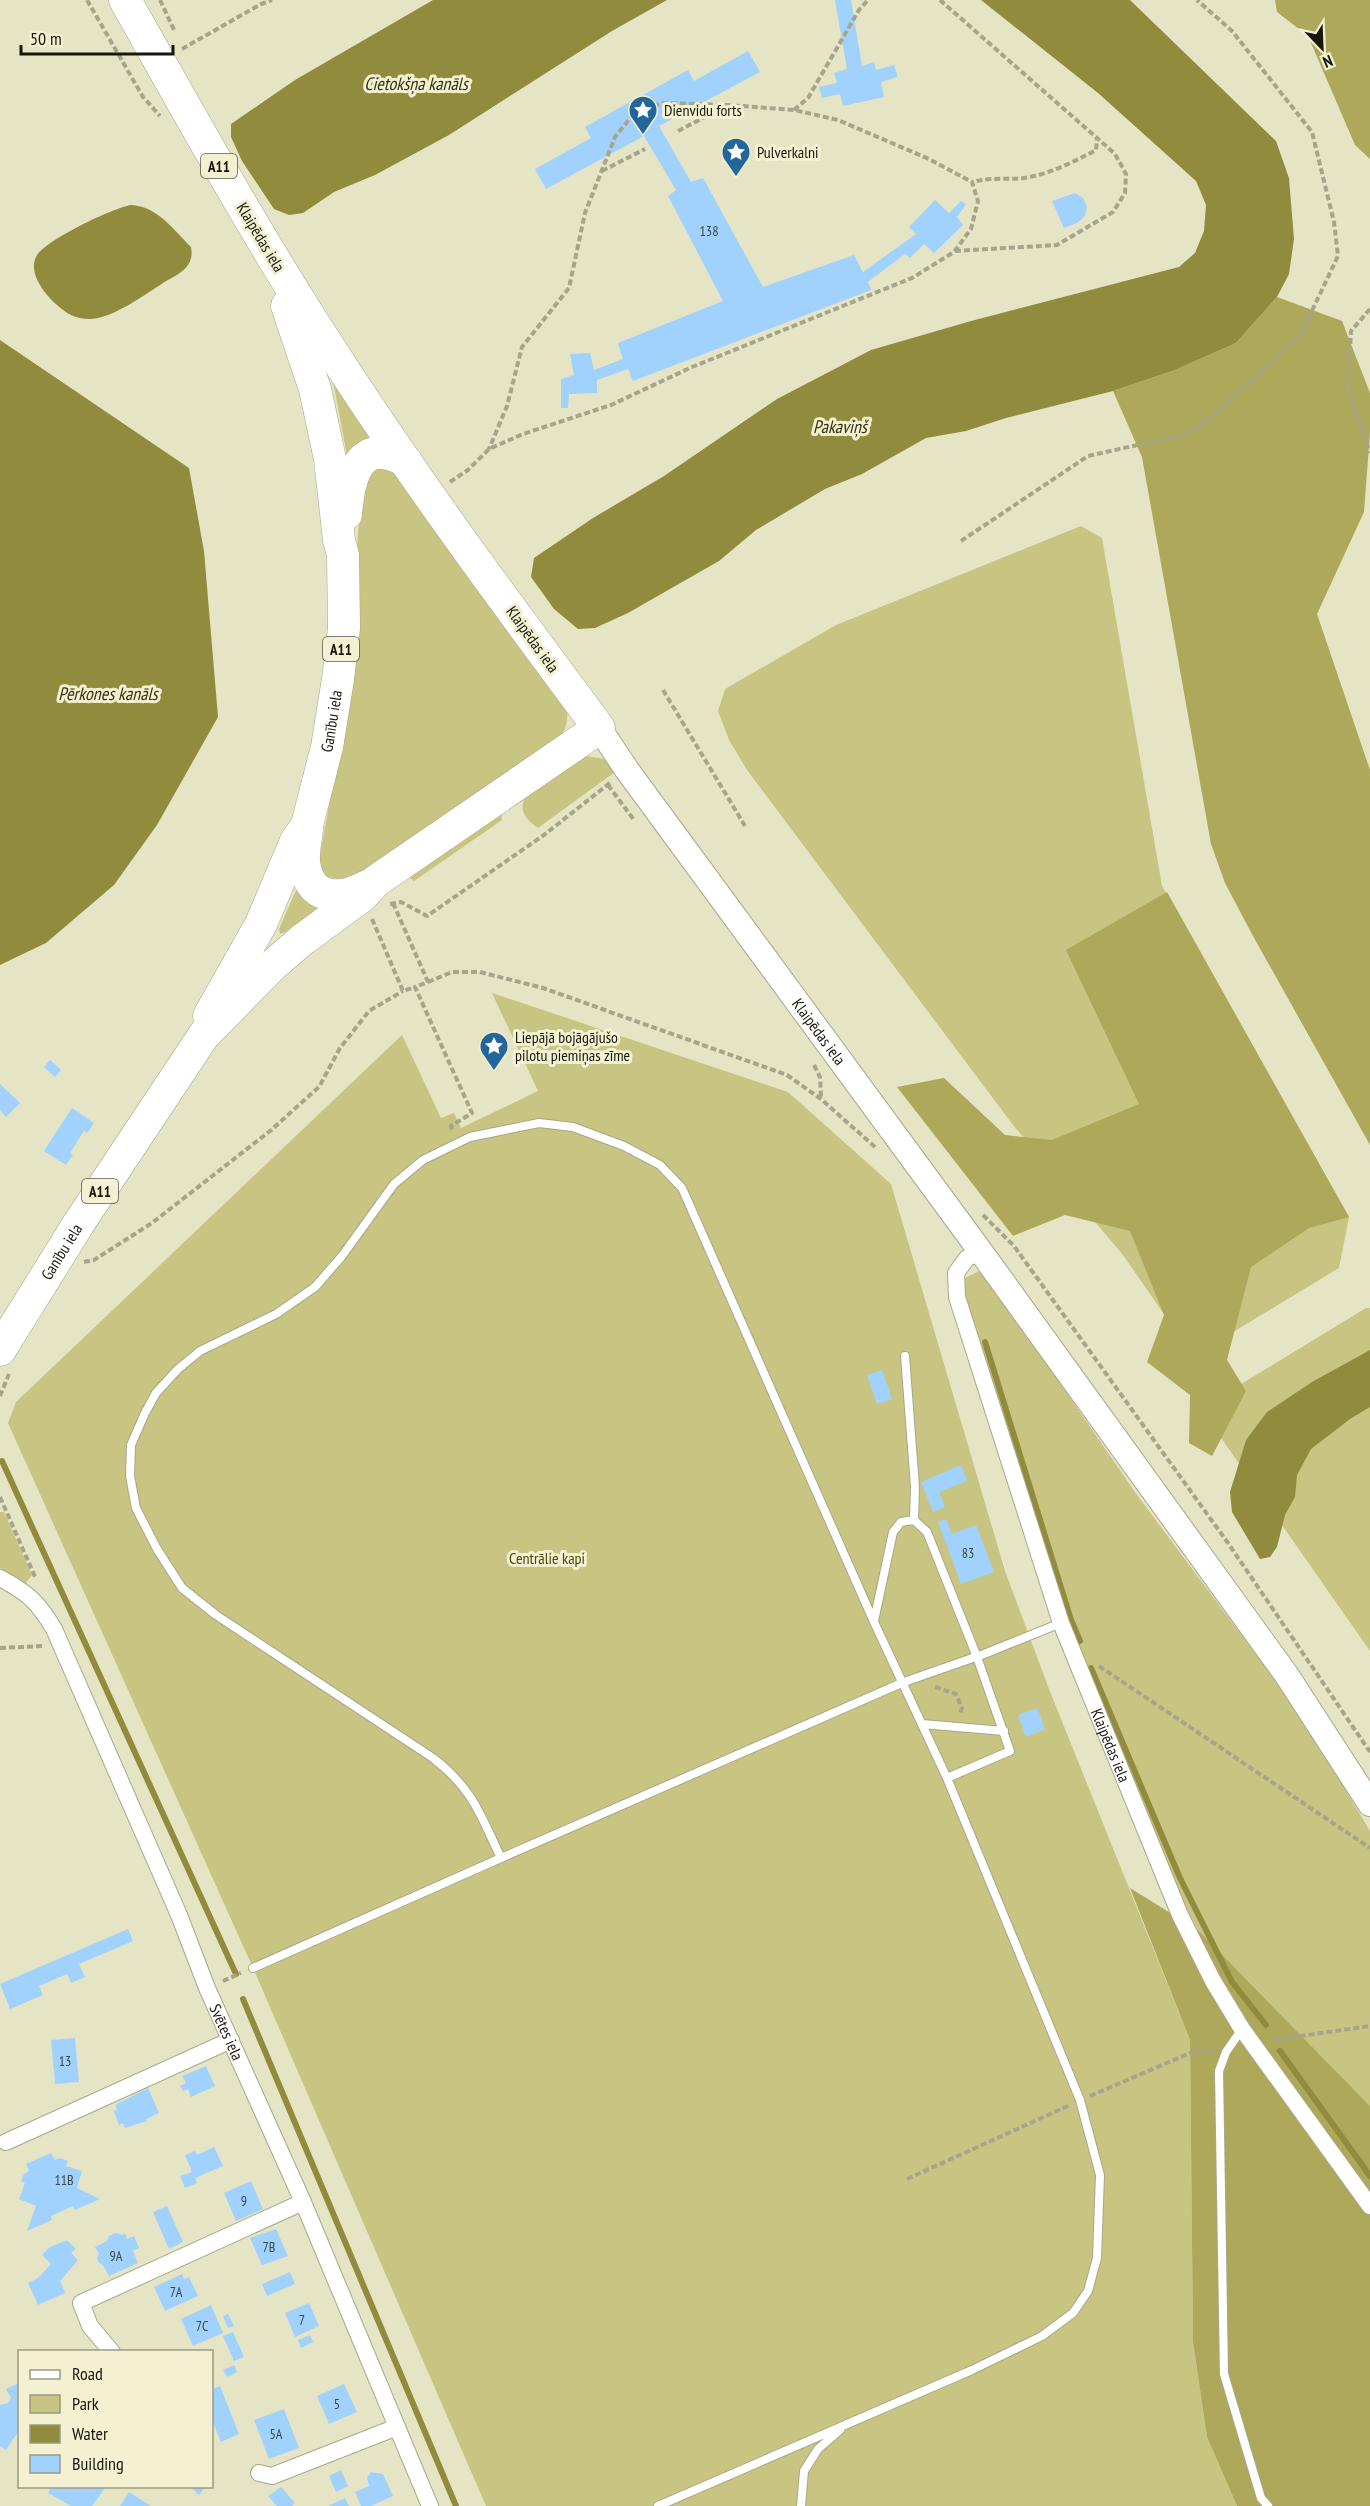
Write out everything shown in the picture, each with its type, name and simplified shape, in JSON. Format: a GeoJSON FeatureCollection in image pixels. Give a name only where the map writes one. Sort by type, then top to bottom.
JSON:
{"type":"FeatureCollection","features":[{"type":"Feature","properties":{"kind":"highway","name":"Klaipēdas iela"},"geometry":{"type":"LineString","coordinates":[[125,0],[266,246],[329,348],[429,496],[599,728]]}},
{"type":"Feature","properties":{"kind":"highway","name":"Ganību iela"},"geometry":{"type":"LineString","coordinates":[[204,1035],[207,1020],[261,924],[296,841],[307,825],[327,747],[344,628],[343,555],[339,540],[330,459],[315,389],[296,327],[268,260],[266,246]]}},
{"type":"Feature","properties":{"kind":"highway"},"geometry":{"type":"LineString","coordinates":[[343,555],[348,496],[358,464],[377,454],[387,453],[406,461]]}},
{"type":"Feature","properties":{"kind":"highway","name":"Ganību iela"},"geometry":{"type":"LineString","coordinates":[[7,1357],[79,1222],[204,1035],[272,966],[302,940],[362,896],[385,896],[599,728]]}},
{"type":"Feature","properties":{"kind":"highway"},"geometry":{"type":"LineString","coordinates":[[307,825],[304,863],[312,887],[329,897],[351,894],[385,896]]}},
{"type":"Feature","properties":{"kind":"main road","name":"Klaipēdas iela"},"geometry":{"type":"LineString","coordinates":[[599,728],[627,770],[981,1252],[1288,1677],[1370,1804]]}},
{"type":"Feature","properties":{"kind":"street","name":"Klaipēdas iela"},"geometry":{"type":"LineString","coordinates":[[981,1252],[967,1258],[956,1273],[957,1297],[1070,1647],[1180,1915],[1213,1981],[1242,2029],[1370,2206]]}},
{"type":"Feature","properties":{"kind":"street","name":"Svētes iela"},"geometry":{"type":"LineString","coordinates":[[0,1578],[19,1589],[40,1606],[60,1645],[179,1915],[207,1988],[303,2202],[430,2506]]}},
{"type":"Feature","properties":{"kind":"street"},"geometry":{"type":"LineString","coordinates":[[6,2142],[231,2040]]}},
{"type":"Feature","properties":{"kind":"street"},"geometry":{"type":"LineString","coordinates":[[110,2350],[90,2325],[81,2303],[303,2202]]}},
{"type":"Feature","properties":{"kind":"street"},"geometry":{"type":"LineString","coordinates":[[259,2473],[272,2476],[397,2427]]}},
{"type":"Feature","properties":{"kind":"lane"},"geometry":{"type":"LineString","coordinates":[[501,1858],[471,1795],[454,1774],[423,1751],[216,1615],[182,1588],[157,1550],[136,1508],[130,1476],[131,1445],[156,1392],[178,1369],[200,1352],[276,1314],[315,1287],[342,1256],[394,1184],[423,1160],[470,1137],[539,1123],[573,1127],[624,1146],[660,1165],[682,1188],[874,1622],[947,1778],[1080,2100],[1100,2175],[1097,2258],[1088,2291],[1073,2313],[1042,2336],[972,2370],[658,2506]]}},
{"type":"Feature","properties":{"kind":"lane"},"geometry":{"type":"LineString","coordinates":[[905,1356],[915,1486],[914,1520],[927,1532],[977,1657],[1010,1751],[947,1778]]}},
{"type":"Feature","properties":{"kind":"lane"},"geometry":{"type":"LineString","coordinates":[[874,1622],[893,1533],[901,1522],[914,1520]]}},
{"type":"Feature","properties":{"kind":"lane"},"geometry":{"type":"LineString","coordinates":[[253,1968],[904,1682],[977,1657],[1061,1623]]}},
{"type":"Feature","properties":{"kind":"lane"},"geometry":{"type":"LineString","coordinates":[[922,1724],[1004,1731]]}},
{"type":"Feature","properties":{"kind":"lane"},"geometry":{"type":"LineString","coordinates":[[1242,2029],[1226,2052],[1219,2071],[1224,2373],[1261,2498],[1268,2506]]}},
{"type":"Feature","properties":{"kind":"lane"},"geometry":{"type":"LineString","coordinates":[[801,2506],[804,2471],[818,2449],[847,2424]]}},
{"type":"Feature","properties":{"kind":"path"},"geometry":{"type":"LineString","coordinates":[[182,49],[272,0]]}},
{"type":"Feature","properties":{"kind":"path"},"geometry":{"type":"LineString","coordinates":[[794,110],[808,98],[859,10],[868,0]]}},
{"type":"Feature","properties":{"kind":"path"},"geometry":{"type":"LineString","coordinates":[[940,0],[1115,154],[1126,174],[1125,193],[1113,212],[1057,245],[954,252]]}},
{"type":"Feature","properties":{"kind":"path"},"geometry":{"type":"LineString","coordinates":[[961,541],[1088,456],[1187,434],[1219,411],[1301,334],[1338,256],[1334,222],[1312,132],[1232,31],[1197,0]]}},
{"type":"Feature","properties":{"kind":"path"},"geometry":{"type":"LineString","coordinates":[[489,449],[507,406],[522,347],[569,288],[585,213],[615,137],[636,111],[663,103],[794,110],[837,120],[929,159],[972,182],[992,177],[1024,178],[1056,169],[1096,150],[1097,138]]}},
{"type":"Feature","properties":{"kind":"path"},"geometry":{"type":"LineString","coordinates":[[678,131],[728,105]]}},
{"type":"Feature","properties":{"kind":"path"},"geometry":{"type":"LineString","coordinates":[[602,171],[645,149]]}},
{"type":"Feature","properties":{"kind":"path"},"geometry":{"type":"LineString","coordinates":[[429,496],[468,470],[489,449],[523,434],[611,405],[692,367],[912,278],[954,252],[971,230],[978,201],[972,182]]}},
{"type":"Feature","properties":{"kind":"path"},"geometry":{"type":"LineString","coordinates":[[1370,309],[1351,332],[1348,389],[1370,453]]}},
{"type":"Feature","properties":{"kind":"path"},"geometry":{"type":"LineString","coordinates":[[663,690],[745,826]]}},
{"type":"Feature","properties":{"kind":"path"},"geometry":{"type":"LineString","coordinates":[[385,896],[427,916],[544,835],[618,777]]}},
{"type":"Feature","properties":{"kind":"path"},"geometry":{"type":"LineString","coordinates":[[385,896],[428,982]]}},
{"type":"Feature","properties":{"kind":"path"},"geometry":{"type":"LineString","coordinates":[[370,914],[403,991]]}},
{"type":"Feature","properties":{"kind":"path"},"geometry":{"type":"LineString","coordinates":[[86,1256],[81,1263],[94,1260],[152,1223],[270,1131],[319,1087],[340,1048],[369,1011],[403,991],[452,972],[480,972],[543,988],[787,1075],[821,1099],[878,1150]]}},
{"type":"Feature","properties":{"kind":"path"},"geometry":{"type":"LineString","coordinates":[[415,987],[472,1113],[451,1126],[458,1144]]}},
{"type":"Feature","properties":{"kind":"path"},"geometry":{"type":"LineString","coordinates":[[976,1208],[1014,1246],[1228,1544],[1370,1752]]}},
{"type":"Feature","properties":{"kind":"path"},"geometry":{"type":"LineString","coordinates":[[0,1396],[7,1357]]}},
{"type":"Feature","properties":{"kind":"path"},"geometry":{"type":"LineString","coordinates":[[0,1497],[44,1595],[40,1606]]}},
{"type":"Feature","properties":{"kind":"path"},"geometry":{"type":"LineString","coordinates":[[0,1648],[60,1645]]}},
{"type":"Feature","properties":{"kind":"path"},"geometry":{"type":"LineString","coordinates":[[1070,1647],[1370,1848]]}},
{"type":"Feature","properties":{"kind":"path"},"geometry":{"type":"LineString","coordinates":[[914,1679],[956,1694],[962,1708],[958,1727]]}},
{"type":"Feature","properties":{"kind":"path"},"geometry":{"type":"LineString","coordinates":[[207,1988],[253,1968]]}},
{"type":"Feature","properties":{"kind":"path"},"geometry":{"type":"LineString","coordinates":[[1252,2043],[1370,2026]]}},
{"type":"Feature","properties":{"kind":"path"},"geometry":{"type":"LineString","coordinates":[[907,2179],[1080,2100],[1190,2053],[1226,2052]]}},
{"type":"Feature","properties":{"kind":"green space"},"geometry":{"type":"Polygon","coordinates":[[[333,381],[380,447],[348,461],[333,381]]]}},
{"type":"Feature","properties":{"kind":"green space"},"geometry":{"type":"Polygon","coordinates":[[[378,469],[395,470],[567,707],[567,719],[560,738],[367,873],[338,879],[324,876],[319,861],[343,727],[359,522],[366,477],[378,469]]]}},
{"type":"Feature","properties":{"kind":"green space"},"geometry":{"type":"Polygon","coordinates":[[[1081,526],[1102,538],[1162,886],[1349,1217],[1339,1268],[1210,1346],[1184,1343],[1123,1255],[1013,1125],[747,770],[729,740],[718,711],[725,689],[836,625],[1081,526]]]}},
{"type":"Feature","properties":{"kind":"green space"},"geometry":{"type":"Polygon","coordinates":[[[586,756],[605,759],[615,772],[538,828],[526,817],[523,806],[526,796],[548,777],[586,756]]]}},
{"type":"Feature","properties":{"kind":"green space"},"geometry":{"type":"Polygon","coordinates":[[[501,812],[502,820],[414,881],[409,877],[501,812]]]}},
{"type":"Feature","properties":{"kind":"green space"},"geometry":{"type":"Polygon","coordinates":[[[298,886],[324,904],[280,934],[279,929],[298,886]]]}},
{"type":"Feature","properties":{"kind":"green space","name":"Centrālie kapi"},"geometry":{"type":"Polygon","coordinates":[[[492,993],[788,1092],[891,1184],[1005,1571],[1049,1689],[1190,2040],[1193,2342],[1207,2437],[1237,2506],[486,2506],[253,1968],[8,1423],[16,1402],[402,1035],[441,1118],[454,1113],[461,1128],[538,1091],[492,993]]]}},
{"type":"Feature","properties":{"kind":"green space"},"geometry":{"type":"Polygon","coordinates":[[[979,1271],[987,1277],[1137,1495],[1301,1715],[1370,1831],[1370,2106],[1198,1930],[1171,1879],[1077,1653],[964,1291],[963,1279],[979,1271]]]}},
{"type":"Feature","properties":{"kind":"green space"},"geometry":{"type":"Polygon","coordinates":[[[1366,1308],[1370,1308],[1370,1651],[1212,1425],[1210,1403],[1366,1308]]]}},
{"type":"Feature","properties":{"kind":"green space"},"geometry":{"type":"Polygon","coordinates":[[[0,1512],[4,1512],[32,1575],[25,1584],[0,1568],[0,1512]]]}},
{"type":"Feature","properties":{"kind":"shaded area"},"geometry":{"type":"Polygon","coordinates":[[[1275,0],[1370,0],[1370,159],[1355,145],[1308,36],[1277,12],[1275,0]]]}},
{"type":"Feature","properties":{"kind":"shaded area"},"geometry":{"type":"Polygon","coordinates":[[[1277,297],[1342,321],[1370,393],[1370,433],[1364,512],[1317,614],[1370,770],[1370,1145],[1225,883],[1211,844],[1142,457],[1113,391],[1175,370],[1236,343],[1277,297]]]}},
{"type":"Feature","properties":{"kind":"shaded area"},"geometry":{"type":"Polygon","coordinates":[[[1167,892],[1349,1217],[1309,1228],[1251,1267],[1227,1360],[1246,1391],[1212,1456],[1189,1443],[1190,1395],[1147,1362],[1164,1315],[1130,1231],[1065,1215],[1013,1236],[897,1087],[944,1078],[1005,1135],[1052,1140],[1139,1104],[1066,950],[1167,892]]]}},
{"type":"Feature","properties":{"kind":"shaded area"},"geometry":{"type":"Polygon","coordinates":[[[1130,1888],[1198,1930],[1370,2106],[1370,2506],[1237,2506],[1207,2437],[1193,2342],[1190,2040],[1130,1888]]]}},
{"type":"Feature","properties":{"kind":"water","name":"Cietokšņa kanāls"},"geometry":{"type":"Polygon","coordinates":[[[433,0],[667,0],[612,31],[449,135],[375,175],[334,192],[303,213],[289,215],[274,209],[242,161],[231,137],[231,124],[295,80],[433,0]]]}},
{"type":"Feature","properties":{"kind":"water","name":"Pakaviņš"},"geometry":{"type":"Polygon","coordinates":[[[981,0],[1130,0],[1276,141],[1289,178],[1294,239],[1289,274],[1277,297],[1236,343],[1175,370],[1113,391],[1006,418],[966,431],[926,438],[862,474],[825,489],[756,530],[719,561],[628,613],[595,628],[578,629],[554,609],[531,577],[534,558],[593,518],[664,476],[777,399],[871,350],[971,321],[1179,267],[1195,253],[1204,231],[1206,205],[1196,181],[1098,93],[981,0]]]}},
{"type":"Feature","properties":{"kind":"water"},"geometry":{"type":"Polygon","coordinates":[[[131,205],[140,206],[157,214],[191,247],[192,254],[188,265],[180,273],[132,303],[106,316],[92,319],[81,318],[64,311],[38,282],[34,265],[36,257],[41,250],[64,234],[131,205]]]}},
{"type":"Feature","properties":{"kind":"water","name":"Pērkones kanāls"},"geometry":{"type":"Polygon","coordinates":[[[0,340],[189,468],[204,551],[218,717],[157,825],[114,885],[46,943],[0,965],[0,340]]]}},
{"type":"Feature","properties":{"kind":"water"},"geometry":{"type":"Polygon","coordinates":[[[1370,1350],[1370,1407],[1350,1419],[1311,1449],[1297,1475],[1295,1497],[1285,1515],[1277,1547],[1270,1557],[1260,1559],[1232,1512],[1230,1492],[1246,1440],[1267,1412],[1312,1382],[1370,1350]]]}},
{"type":"Feature","properties":{"kind":"building"},"geometry":{"type":"Polygon","coordinates":[[[835,0],[851,0],[862,66],[874,62],[876,70],[894,65],[898,77],[881,82],[884,97],[843,106],[840,94],[822,98],[819,87],[837,83],[834,73],[847,69],[835,0]]]}},
{"type":"Feature","properties":{"kind":"building"},"geometry":{"type":"Polygon","coordinates":[[[748,51],[760,72],[659,126],[691,182],[703,178],[763,287],[854,255],[863,272],[916,234],[909,227],[935,200],[949,213],[961,201],[966,204],[957,217],[963,225],[934,253],[924,244],[910,258],[905,254],[868,282],[871,290],[633,381],[628,369],[597,380],[597,393],[569,394],[568,408],[561,408],[561,379],[574,375],[570,354],[590,353],[594,370],[623,359],[618,343],[723,301],[668,196],[676,190],[644,136],[546,189],[535,169],[591,138],[585,127],[688,70],[694,81],[748,51]]]}},
{"type":"Feature","properties":{"kind":"building"},"geometry":{"type":"Polygon","coordinates":[[[1075,193],[1083,198],[1087,207],[1085,216],[1077,223],[1064,228],[1052,201],[1075,193]]]}},
{"type":"Feature","properties":{"kind":"building"},"geometry":{"type":"Polygon","coordinates":[[[50,1060],[61,1070],[55,1077],[44,1067],[50,1060]]]}},
{"type":"Feature","properties":{"kind":"building"},"geometry":{"type":"Polygon","coordinates":[[[0,1084],[20,1103],[6,1117],[0,1110],[0,1084]]]}},
{"type":"Feature","properties":{"kind":"building"},"geometry":{"type":"Polygon","coordinates":[[[72,1108],[94,1123],[87,1133],[84,1131],[70,1153],[73,1155],[66,1165],[44,1151],[72,1108]]]}},
{"type":"Feature","properties":{"kind":"building"},"geometry":{"type":"Polygon","coordinates":[[[882,1370],[892,1399],[877,1404],[867,1375],[882,1370]]]}},
{"type":"Feature","properties":{"kind":"building"},"geometry":{"type":"Polygon","coordinates":[[[961,1465],[967,1481],[939,1492],[945,1507],[933,1512],[921,1482],[961,1465]]]}},
{"type":"Feature","properties":{"kind":"building"},"geometry":{"type":"Polygon","coordinates":[[[946,1519],[952,1534],[976,1525],[994,1572],[961,1584],[938,1522],[946,1519]]]}},
{"type":"Feature","properties":{"kind":"building"},"geometry":{"type":"Polygon","coordinates":[[[1037,1708],[1045,1729],[1026,1737],[1018,1715],[1037,1708]]]}},
{"type":"Feature","properties":{"kind":"building"},"geometry":{"type":"Polygon","coordinates":[[[128,1929],[133,1941],[79,1964],[85,1977],[71,1983],[67,1974],[39,1986],[43,1995],[10,2009],[0,1984],[128,1929]]]}},
{"type":"Feature","properties":{"kind":"building"},"geometry":{"type":"Polygon","coordinates":[[[75,2038],[79,2082],[55,2084],[51,2040],[75,2038]]]}},
{"type":"Feature","properties":{"kind":"building"},"geometry":{"type":"Polygon","coordinates":[[[206,2066],[215,2086],[191,2097],[188,2089],[183,2091],[180,2086],[186,2083],[182,2076],[206,2066]]]}},
{"type":"Feature","properties":{"kind":"building"},"geometry":{"type":"Polygon","coordinates":[[[148,2088],[159,2113],[146,2119],[147,2121],[125,2128],[123,2123],[119,2125],[114,2111],[117,2110],[115,2105],[148,2088]]]}},
{"type":"Feature","properties":{"kind":"building"},"geometry":{"type":"Polygon","coordinates":[[[214,2147],[223,2166],[195,2178],[197,2183],[185,2188],[180,2176],[192,2172],[185,2155],[195,2151],[197,2155],[214,2147]]]}},
{"type":"Feature","properties":{"kind":"building"},"geometry":{"type":"Polygon","coordinates":[[[51,2153],[55,2160],[60,2158],[68,2161],[66,2166],[82,2171],[77,2188],[100,2199],[75,2210],[73,2206],[51,2216],[52,2220],[27,2231],[36,2206],[19,2199],[25,2183],[21,2181],[24,2174],[29,2171],[26,2164],[51,2153]]]}},
{"type":"Feature","properties":{"kind":"building"},"geometry":{"type":"Polygon","coordinates":[[[251,2181],[263,2209],[236,2221],[224,2193],[251,2181]]]}},
{"type":"Feature","properties":{"kind":"building"},"geometry":{"type":"Polygon","coordinates":[[[167,2206],[183,2242],[169,2249],[153,2212],[167,2206]]]}},
{"type":"Feature","properties":{"kind":"building"},"geometry":{"type":"Polygon","coordinates":[[[276,2229],[288,2256],[262,2265],[250,2238],[276,2229]]]}},
{"type":"Feature","properties":{"kind":"building"},"geometry":{"type":"Polygon","coordinates":[[[115,2233],[122,2235],[125,2233],[127,2239],[134,2236],[139,2248],[133,2251],[138,2263],[109,2276],[103,2265],[99,2263],[97,2258],[99,2254],[95,2247],[107,2241],[109,2236],[115,2233]]]}},
{"type":"Feature","properties":{"kind":"building"},"geometry":{"type":"Polygon","coordinates":[[[67,2240],[76,2249],[71,2253],[78,2260],[60,2281],[65,2293],[38,2305],[28,2283],[38,2278],[51,2264],[42,2255],[50,2247],[67,2240]]]}},
{"type":"Feature","properties":{"kind":"building"},"geometry":{"type":"Polygon","coordinates":[[[290,2272],[295,2284],[267,2296],[262,2284],[290,2272]]]}},
{"type":"Feature","properties":{"kind":"building"},"geometry":{"type":"Polygon","coordinates":[[[182,2274],[184,2279],[189,2277],[198,2296],[165,2311],[154,2287],[182,2274]]]}},
{"type":"Feature","properties":{"kind":"building"},"geometry":{"type":"Polygon","coordinates":[[[309,2303],[319,2326],[295,2337],[285,2313],[309,2303]]]}},
{"type":"Feature","properties":{"kind":"building"},"geometry":{"type":"Polygon","coordinates":[[[211,2305],[223,2333],[193,2346],[181,2319],[211,2305]]]}},
{"type":"Feature","properties":{"kind":"building"},"geometry":{"type":"Polygon","coordinates":[[[228,2314],[234,2326],[228,2328],[223,2316],[228,2314]]]}},
{"type":"Feature","properties":{"kind":"building"},"geometry":{"type":"Polygon","coordinates":[[[233,2332],[244,2357],[234,2361],[223,2336],[233,2332]]]}},
{"type":"Feature","properties":{"kind":"building"},"geometry":{"type":"Polygon","coordinates":[[[310,2335],[313,2342],[301,2348],[298,2340],[310,2335]]]}},
{"type":"Feature","properties":{"kind":"building"},"geometry":{"type":"Polygon","coordinates":[[[234,2365],[237,2372],[227,2377],[223,2370],[234,2365]]]}},
{"type":"Feature","properties":{"kind":"building"},"geometry":{"type":"Polygon","coordinates":[[[17,2384],[18,2386],[18,2432],[6,2450],[0,2446],[0,2405],[8,2403],[11,2398],[6,2389],[17,2384]]]}},
{"type":"Feature","properties":{"kind":"building"},"geometry":{"type":"Polygon","coordinates":[[[344,2384],[357,2412],[329,2424],[317,2396],[344,2384]]]}},
{"type":"Feature","properties":{"kind":"building"},"geometry":{"type":"Polygon","coordinates":[[[220,2386],[239,2434],[221,2442],[213,2426],[213,2389],[220,2386]]]}},
{"type":"Feature","properties":{"kind":"building"},"geometry":{"type":"Polygon","coordinates":[[[284,2409],[299,2448],[269,2459],[254,2420],[284,2409]]]}},
{"type":"Feature","properties":{"kind":"building"},"geometry":{"type":"Polygon","coordinates":[[[341,2470],[348,2486],[336,2492],[329,2476],[341,2470]]]}},
{"type":"Feature","properties":{"kind":"building"},"geometry":{"type":"Polygon","coordinates":[[[371,2472],[383,2474],[393,2496],[371,2506],[361,2506],[355,2492],[369,2486],[367,2478],[371,2472]]]}},
{"type":"Feature","properties":{"kind":"building"},"geometry":{"type":"Polygon","coordinates":[[[281,2487],[295,2503],[292,2506],[277,2506],[268,2496],[281,2487]]]}},
{"type":"Feature","properties":{"kind":"building"},"geometry":{"type":"Polygon","coordinates":[[[51,2488],[105,2488],[92,2506],[71,2506],[48,2493],[51,2488]]]}},
{"type":"Feature","properties":{"kind":"building"},"geometry":{"type":"Polygon","coordinates":[[[191,2488],[204,2488],[199,2495],[191,2488]]]}},
{"type":"Feature","properties":{"kind":"building"},"geometry":{"type":"Polygon","coordinates":[[[129,2492],[151,2506],[120,2506],[129,2492]]]}},
{"type":"Feature","properties":{"kind":"building"},"geometry":{"type":"Polygon","coordinates":[[[345,2498],[349,2506],[328,2506],[345,2498]]]}},
{"type":"Feature","properties":{"kind":"waterway"},"geometry":{"type":"LineString","coordinates":[[985,1342],[1071,1620],[1080,1641]]}},
{"type":"Feature","properties":{"kind":"waterway"},"geometry":{"type":"LineString","coordinates":[[2,1461],[236,1974]]}},
{"type":"Feature","properties":{"kind":"waterway"},"geometry":{"type":"LineString","coordinates":[[1091,1668],[1179,1876],[1232,1982],[1266,2025]]}},
{"type":"Feature","properties":{"kind":"waterway"},"geometry":{"type":"LineString","coordinates":[[243,1999],[456,2506]]}},
{"type":"Feature","properties":{"kind":"waterway"},"geometry":{"type":"LineString","coordinates":[[1280,2051],[1370,2176]]}},
{"type":"Feature","properties":{"kind":"place","name":"Dienvidu forts"},"geometry":{"type":"Point","coordinates":[643,136]}},
{"type":"Feature","properties":{"kind":"place","name":"Pulverkalni"},"geometry":{"type":"Point","coordinates":[736,178]}},
{"type":"Feature","properties":{"kind":"place","name":"Liepājā bojāgājušo pilotu piemiņas zīme"},"geometry":{"type":"Point","coordinates":[494,1072]}}]}
